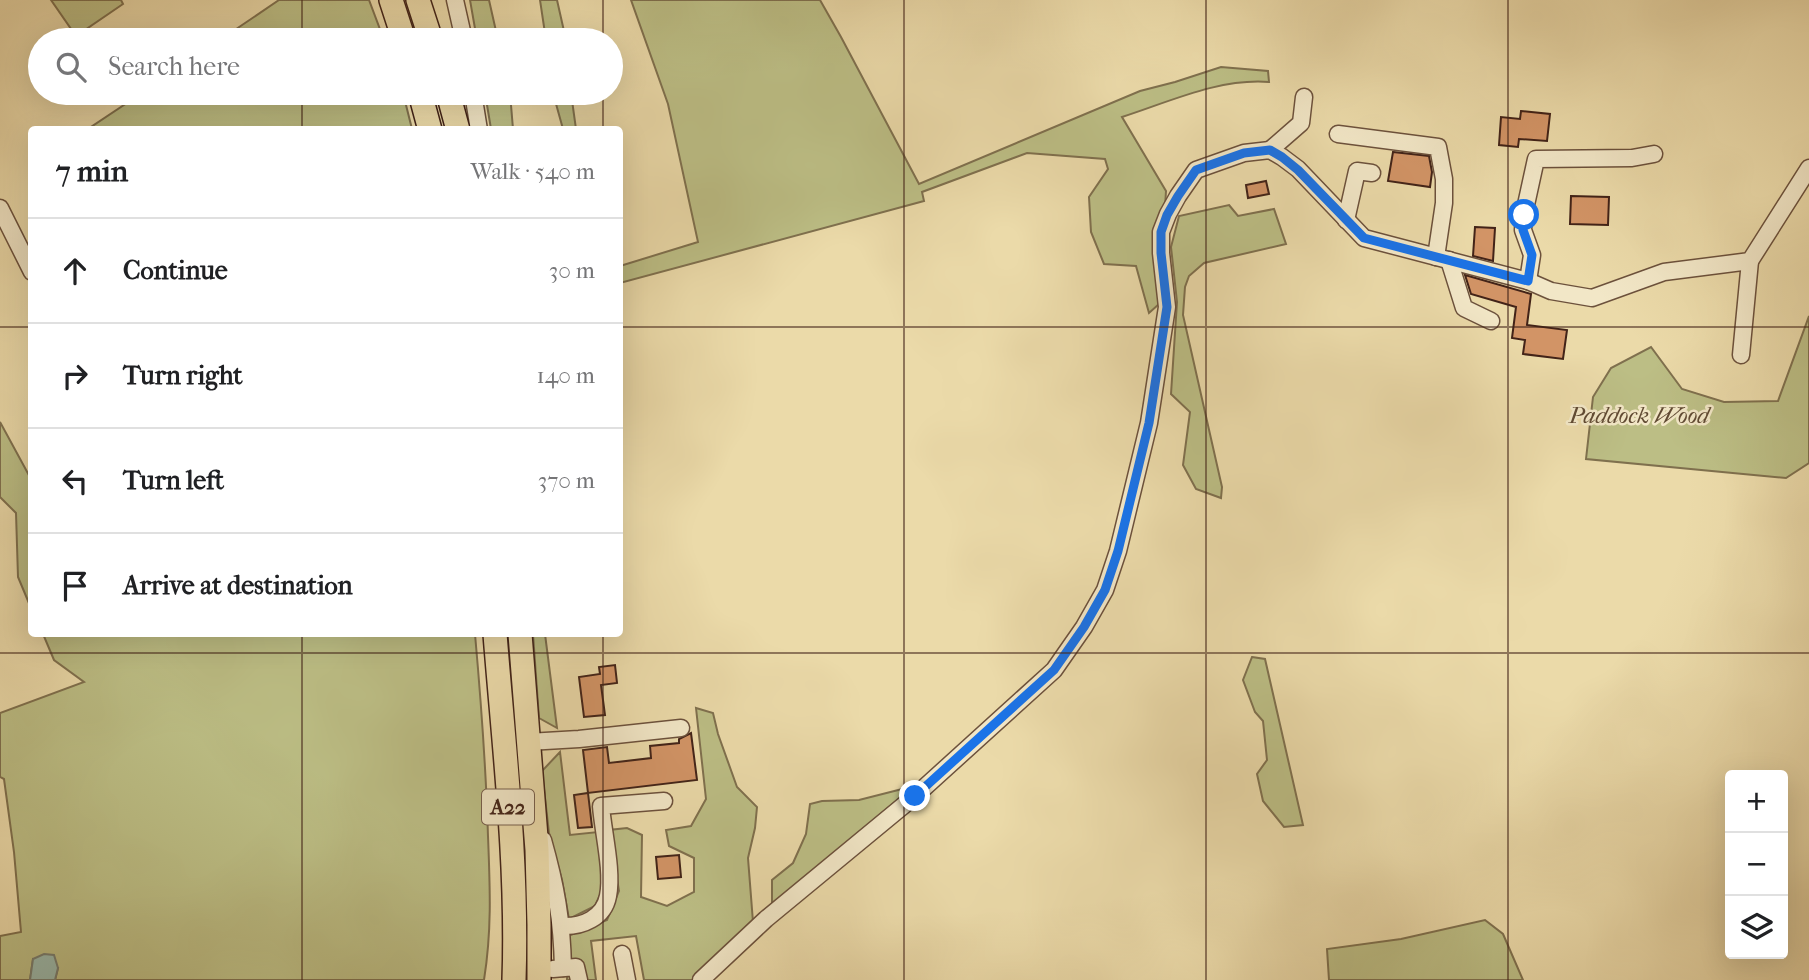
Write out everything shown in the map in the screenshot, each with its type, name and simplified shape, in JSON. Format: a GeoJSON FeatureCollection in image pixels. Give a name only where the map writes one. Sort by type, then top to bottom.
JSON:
{"type":"FeatureCollection","features":[{"type":"Feature","properties":{"kind":"highway"},"geometry":{"type":"LineString","coordinates":[[391,0],[400,28]]}},
{"type":"Feature","properties":{"kind":"highway"},"geometry":{"type":"LineString","coordinates":[[418,0],[427,28]]}},
{"type":"Feature","properties":{"kind":"highway"},"geometry":{"type":"LineString","coordinates":[[423,105],[429,126]]}},
{"type":"Feature","properties":{"kind":"highway"},"geometry":{"type":"LineString","coordinates":[[451,105],[457,126]]}},
{"type":"Feature","properties":{"kind":"highway","name":"A22"},"geometry":{"type":"LineString","coordinates":[[495,637],[510,834],[514,980]]}},
{"type":"Feature","properties":{"kind":"highway","name":"A22"},"geometry":{"type":"LineString","coordinates":[[520,637],[540,925],[539,974]]}},
{"type":"Feature","properties":{"kind":"street"},"geometry":{"type":"LineString","coordinates":[[455,0],[461,28]]}},
{"type":"Feature","properties":{"kind":"street"},"geometry":{"type":"LineString","coordinates":[[701,980],[766,919],[915,796],[1054,670],[1084,627],[1105,590],[1118,551],[1149,423],[1167,307],[1161,232],[1167,215],[1196,170],[1244,153],[1270,150],[1301,123],[1304,97]]}},
{"type":"Feature","properties":{"kind":"street"},"geometry":{"type":"LineString","coordinates":[[476,105],[478,126]]}},
{"type":"Feature","properties":{"kind":"street"},"geometry":{"type":"LineString","coordinates":[[1338,134],[1438,147],[1444,179],[1442,259],[1464,308],[1491,321]]}},
{"type":"Feature","properties":{"kind":"street"},"geometry":{"type":"LineString","coordinates":[[1270,150],[1298,170],[1364,238],[1528,281],[1552,291],[1592,298],[1664,272],[1750,261]]}},
{"type":"Feature","properties":{"kind":"street"},"geometry":{"type":"LineString","coordinates":[[1528,281],[1532,255],[1523,230],[1536,159],[1632,158],[1654,154]]}},
{"type":"Feature","properties":{"kind":"street"},"geometry":{"type":"LineString","coordinates":[[1741,355],[1750,261],[1809,168]]}},
{"type":"Feature","properties":{"kind":"street"},"geometry":{"type":"LineString","coordinates":[[1346,220],[1357,171],[1372,173]]}},
{"type":"Feature","properties":{"kind":"street"},"geometry":{"type":"LineString","coordinates":[[0,208],[28,264]]}},
{"type":"Feature","properties":{"kind":"street"},"geometry":{"type":"LineString","coordinates":[[528,742],[681,728]]}},
{"type":"Feature","properties":{"kind":"street"},"geometry":{"type":"LineString","coordinates":[[562,926],[572,927],[587,923],[601,912],[608,897],[609,871],[601,806],[664,801]]}},
{"type":"Feature","properties":{"kind":"street"},"geometry":{"type":"LineString","coordinates":[[534,819],[543,839],[555,881],[562,926],[563,968]]}},
{"type":"Feature","properties":{"kind":"street"},"geometry":{"type":"LineString","coordinates":[[622,954],[627,980]]}},
{"type":"Feature","properties":{"kind":"street"},"geometry":{"type":"LineString","coordinates":[[539,974],[576,967],[579,980]]}},
{"type":"Feature","properties":{"kind":"green space"},"geometry":{"type":"Polygon","coordinates":[[[51,0],[121,0],[123,4],[88,28],[70,28],[51,0]]]}},
{"type":"Feature","properties":{"kind":"green space"},"geometry":{"type":"Polygon","coordinates":[[[279,0],[369,0],[380,28],[238,28],[279,0]]]}},
{"type":"Feature","properties":{"kind":"green space"},"geometry":{"type":"Polygon","coordinates":[[[470,0],[489,0],[495,28],[475,28],[470,0]]]}},
{"type":"Feature","properties":{"kind":"green space"},"geometry":{"type":"Polygon","coordinates":[[[540,0],[557,0],[563,28],[544,28],[540,0]]]}},
{"type":"Feature","properties":{"kind":"green space"},"geometry":{"type":"Polygon","coordinates":[[[631,0],[820,0],[919,184],[1140,91],[1221,67],[1268,71],[1269,82],[1213,87],[1122,117],[1166,191],[1159,304],[1149,313],[1136,266],[1104,264],[1091,232],[1089,197],[1108,169],[1105,159],[1027,153],[922,192],[924,201],[623,282],[623,265],[698,242],[668,104],[631,0]]]}},
{"type":"Feature","properties":{"kind":"green space"},"geometry":{"type":"Polygon","coordinates":[[[124,105],[406,105],[411,126],[92,126],[124,105]]]}},
{"type":"Feature","properties":{"kind":"green space"},"geometry":{"type":"Polygon","coordinates":[[[487,105],[511,105],[513,126],[490,126],[487,105]]]}},
{"type":"Feature","properties":{"kind":"green space"},"geometry":{"type":"Polygon","coordinates":[[[556,105],[573,105],[576,126],[562,126],[556,105]]]}},
{"type":"Feature","properties":{"kind":"green space"},"geometry":{"type":"Polygon","coordinates":[[[1229,205],[1238,216],[1274,209],[1286,244],[1204,263],[1189,276],[1185,287],[1183,315],[1222,487],[1221,498],[1196,489],[1183,465],[1190,412],[1171,394],[1177,302],[1171,247],[1179,216],[1229,205]]]}},
{"type":"Feature","properties":{"kind":"green space","name":"Paddock Wood"},"geometry":{"type":"Polygon","coordinates":[[[1809,316],[1809,463],[1786,478],[1586,459],[1593,397],[1611,368],[1651,347],[1682,389],[1724,402],[1778,401],[1809,316]]]}},
{"type":"Feature","properties":{"kind":"green space"},"geometry":{"type":"Polygon","coordinates":[[[0,422],[28,473],[28,601],[18,577],[16,513],[0,497],[0,422]]]}},
{"type":"Feature","properties":{"kind":"green space"},"geometry":{"type":"Polygon","coordinates":[[[44,637],[475,637],[485,760],[489,873],[489,926],[484,980],[55,980],[58,968],[33,959],[30,980],[0,980],[0,936],[21,932],[14,852],[4,779],[0,777],[0,713],[84,682],[54,660],[44,637]]]}},
{"type":"Feature","properties":{"kind":"green space"},"geometry":{"type":"Polygon","coordinates":[[[503,637],[511,637],[527,822],[530,980],[524,980],[503,637]]]}},
{"type":"Feature","properties":{"kind":"green space"},"geometry":{"type":"Polygon","coordinates":[[[533,637],[545,637],[557,728],[539,718],[533,637]]]}},
{"type":"Feature","properties":{"kind":"green space"},"geometry":{"type":"Polygon","coordinates":[[[1252,657],[1265,659],[1303,825],[1284,827],[1263,801],[1257,774],[1267,760],[1263,721],[1255,712],[1243,680],[1252,657]]]}},
{"type":"Feature","properties":{"kind":"green space"},"geometry":{"type":"Polygon","coordinates":[[[696,708],[713,713],[737,787],[757,807],[748,858],[753,922],[693,980],[644,980],[636,936],[591,941],[596,980],[567,980],[568,936],[607,920],[619,891],[609,830],[627,828],[642,835],[641,897],[667,906],[694,892],[694,858],[669,846],[666,830],[691,826],[706,799],[696,708]]]}},
{"type":"Feature","properties":{"kind":"green space"},"geometry":{"type":"Polygon","coordinates":[[[560,752],[570,835],[598,832],[604,886],[595,906],[569,919],[549,833],[542,771],[560,752]]]}},
{"type":"Feature","properties":{"kind":"green space"},"geometry":{"type":"Polygon","coordinates":[[[914,786],[772,905],[772,880],[793,863],[806,834],[810,804],[859,800],[914,786]]]}},
{"type":"Feature","properties":{"kind":"green space"},"geometry":{"type":"Polygon","coordinates":[[[1485,920],[1503,934],[1523,980],[1329,980],[1327,949],[1401,939],[1485,920]]]}},
{"type":"Feature","properties":{"kind":"water"},"geometry":{"type":"Polygon","coordinates":[[[44,954],[54,955],[58,968],[55,980],[30,980],[33,959],[44,954]]]}},
{"type":"Feature","properties":{"kind":"building"},"geometry":{"type":"Polygon","coordinates":[[[1521,111],[1550,114],[1547,141],[1519,139],[1518,147],[1499,145],[1501,117],[1520,119],[1521,111]]]}},
{"type":"Feature","properties":{"kind":"building"},"geometry":{"type":"Polygon","coordinates":[[[1393,152],[1429,156],[1432,172],[1430,187],[1388,181],[1393,152]]]}},
{"type":"Feature","properties":{"kind":"building"},"geometry":{"type":"Polygon","coordinates":[[[1266,181],[1269,194],[1248,198],[1246,185],[1266,181]]]}},
{"type":"Feature","properties":{"kind":"building"},"geometry":{"type":"Polygon","coordinates":[[[1571,196],[1609,197],[1608,225],[1570,224],[1571,196]]]}},
{"type":"Feature","properties":{"kind":"building"},"geometry":{"type":"Polygon","coordinates":[[[1475,227],[1495,228],[1493,261],[1473,256],[1475,227]]]}},
{"type":"Feature","properties":{"kind":"building"},"geometry":{"type":"Polygon","coordinates":[[[1465,275],[1531,294],[1527,325],[1567,330],[1563,359],[1523,354],[1525,340],[1512,338],[1516,307],[1471,294],[1465,275]]]}},
{"type":"Feature","properties":{"kind":"building"},"geometry":{"type":"Polygon","coordinates":[[[615,665],[617,683],[601,685],[605,715],[584,717],[579,677],[600,674],[599,667],[615,665]]]}},
{"type":"Feature","properties":{"kind":"building"},"geometry":{"type":"Polygon","coordinates":[[[691,733],[697,780],[588,793],[583,750],[607,747],[609,763],[651,758],[650,746],[679,743],[679,739],[691,733]]]}},
{"type":"Feature","properties":{"kind":"building"},"geometry":{"type":"Polygon","coordinates":[[[588,793],[592,827],[578,828],[574,795],[588,793]]]}},
{"type":"Feature","properties":{"kind":"building"},"geometry":{"type":"Polygon","coordinates":[[[679,855],[681,877],[658,879],[656,857],[679,855]]]}},
{"type":"Feature","properties":{"kind":"route"},"geometry":{"type":"LineString","coordinates":[[915,796],[1054,670],[1084,627],[1105,590],[1118,551],[1149,423],[1167,307],[1161,232],[1167,215],[1196,170],[1244,153],[1270,150],[1298,170],[1364,238],[1528,281],[1532,255],[1523,230],[1524,215]]}}]}
